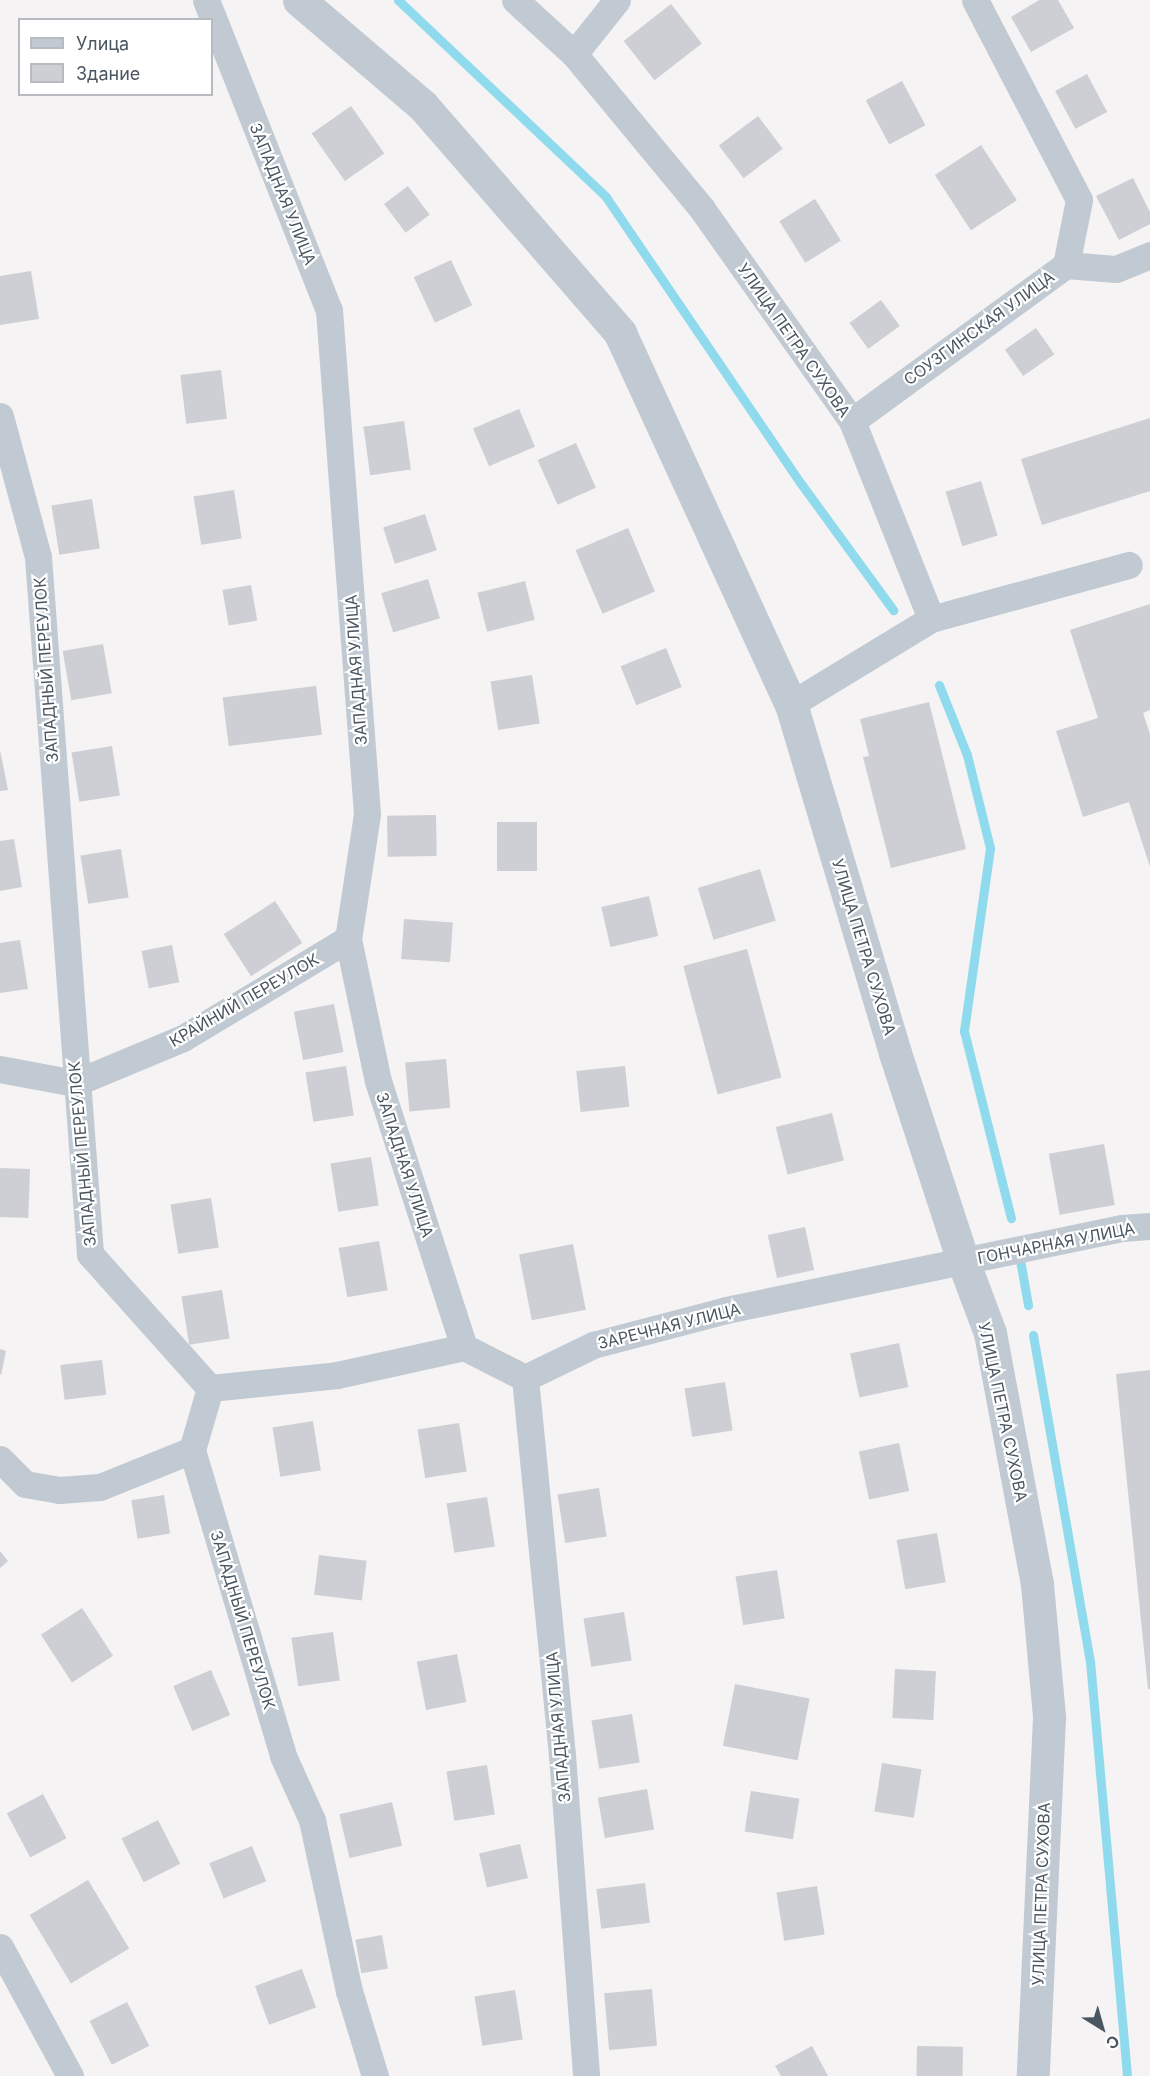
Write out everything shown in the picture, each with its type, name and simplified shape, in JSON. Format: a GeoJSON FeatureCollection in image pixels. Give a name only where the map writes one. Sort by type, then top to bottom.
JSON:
{"type":"FeatureCollection","features":[{"type":"Feature","properties":{"kind":"street","name":"ЗАПАДНАЯ УЛИЦА"},"geometry":{"type":"LineString","coordinates":[[206,0],[329,310],[367,814],[348,939],[378,1081],[464,1347]]}},
{"type":"Feature","properties":{"kind":"street","name":"УЛИЦА ПЕТРА СУХОВА"},"geometry":{"type":"LineString","coordinates":[[299,0],[423,106],[620,333],[791,704],[896,1053],[963,1261],[990,1333],[1037,1584],[1049,1717],[1033,2076]]}},
{"type":"Feature","properties":{"kind":"street","name":"УЛИЦА ПЕТРА СУХОВА"},"geometry":{"type":"LineString","coordinates":[[515,0],[574,54],[702,209],[852,421],[931,619]]}},
{"type":"Feature","properties":{"kind":"street"},"geometry":{"type":"LineString","coordinates":[[574,54],[617,0]]}},
{"type":"Feature","properties":{"kind":"street"},"geometry":{"type":"LineString","coordinates":[[975,0],[1078,200],[1066,265]]}},
{"type":"Feature","properties":{"kind":"street","name":"СОУЗГИНСКАЯ УЛИЦА"},"geometry":{"type":"LineString","coordinates":[[852,421],[1066,265],[1116,269],[1150,255]]}},
{"type":"Feature","properties":{"kind":"street","name":"ЗАПАДНЫЙ ПЕРЕУЛОК"},"geometry":{"type":"LineString","coordinates":[[0,416],[38,557],[75,1083],[90,1254],[210,1388]]}},
{"type":"Feature","properties":{"kind":"street"},"geometry":{"type":"LineString","coordinates":[[791,704],[931,619],[1129,565]]}},
{"type":"Feature","properties":{"kind":"street","name":"КРАЙНИЙ ПЕРЕУЛОК"},"geometry":{"type":"LineString","coordinates":[[75,1083],[183,1038],[348,939]]}},
{"type":"Feature","properties":{"kind":"street"},"geometry":{"type":"LineString","coordinates":[[0,1070],[75,1083]]}},
{"type":"Feature","properties":{"kind":"street","name":"ГОНЧАРНАЯ УЛИЦА"},"geometry":{"type":"LineString","coordinates":[[963,1261],[1122,1228],[1150,1226]]}},
{"type":"Feature","properties":{"kind":"street","name":"ЗАРЕЧНАЯ УЛИЦА"},"geometry":{"type":"LineString","coordinates":[[525,1378],[593,1345],[726,1310],[963,1261]]}},
{"type":"Feature","properties":{"kind":"street"},"geometry":{"type":"LineString","coordinates":[[0,1459],[25,1484],[59,1490],[100,1487],[192,1450],[210,1388],[337,1375],[464,1347],[525,1378]]}},
{"type":"Feature","properties":{"kind":"street","name":"ЗАПАДНАЯ УЛИЦА"},"geometry":{"type":"LineString","coordinates":[[525,1378],[562,1755],[586,2076]]}},
{"type":"Feature","properties":{"kind":"street","name":"ЗАПАДНЫЙ ПЕРЕУЛОК"},"geometry":{"type":"LineString","coordinates":[[192,1450],[283,1756],[312,1820],[349,1991],[375,2076]]}},
{"type":"Feature","properties":{"kind":"street"},"geometry":{"type":"LineString","coordinates":[[0,1947],[70,2076]]}},
{"type":"Feature","properties":{"kind":"building"},"geometry":{"type":"Polygon","coordinates":[[[1039,0],[1058,0],[1074,28],[1031,52],[1011,17],[1039,0]]]}},
{"type":"Feature","properties":{"kind":"building"},"geometry":{"type":"Polygon","coordinates":[[[671,4],[702,43],[655,80],[624,41],[671,4]]]}},
{"type":"Feature","properties":{"kind":"building"},"geometry":{"type":"Polygon","coordinates":[[[1087,74],[1107,112],[1075,129],[1055,91],[1087,74]]]}},
{"type":"Feature","properties":{"kind":"building"},"geometry":{"type":"Polygon","coordinates":[[[902,81],[925,125],[889,144],[866,100],[902,81]]]}},
{"type":"Feature","properties":{"kind":"building"},"geometry":{"type":"Polygon","coordinates":[[[351,106],[384,154],[345,181],[312,134],[351,106]]]}},
{"type":"Feature","properties":{"kind":"building"},"geometry":{"type":"Polygon","coordinates":[[[758,116],[783,149],[744,178],[719,145],[758,116]]]}},
{"type":"Feature","properties":{"kind":"building"},"geometry":{"type":"Polygon","coordinates":[[[981,145],[1017,200],[971,230],[935,175],[981,145]]]}},
{"type":"Feature","properties":{"kind":"building"},"geometry":{"type":"Polygon","coordinates":[[[1133,178],[1150,212],[1150,224],[1119,240],[1096,196],[1133,178]]]}},
{"type":"Feature","properties":{"kind":"building"},"geometry":{"type":"Polygon","coordinates":[[[408,186],[430,215],[406,233],[384,204],[408,186]]]}},
{"type":"Feature","properties":{"kind":"building"},"geometry":{"type":"Polygon","coordinates":[[[815,199],[841,241],[805,263],[779,221],[815,199]]]}},
{"type":"Feature","properties":{"kind":"building"},"geometry":{"type":"Polygon","coordinates":[[[451,260],[472,305],[435,323],[414,277],[451,260]]]}},
{"type":"Feature","properties":{"kind":"building"},"geometry":{"type":"Polygon","coordinates":[[[31,271],[39,319],[0,325],[0,276],[31,271]]]}},
{"type":"Feature","properties":{"kind":"building"},"geometry":{"type":"Polygon","coordinates":[[[881,300],[900,326],[868,349],[849,323],[881,300]]]}},
{"type":"Feature","properties":{"kind":"building"},"geometry":{"type":"Polygon","coordinates":[[[1036,328],[1054,354],[1023,376],[1005,350],[1036,328]]]}},
{"type":"Feature","properties":{"kind":"building"},"geometry":{"type":"Polygon","coordinates":[[[221,370],[227,419],[186,424],[180,375],[221,370]]]}},
{"type":"Feature","properties":{"kind":"building"},"geometry":{"type":"Polygon","coordinates":[[[519,409],[535,447],[489,466],[473,429],[519,409]]]}},
{"type":"Feature","properties":{"kind":"building"},"geometry":{"type":"Polygon","coordinates":[[[1150,418],[1150,491],[1042,525],[1021,459],[1150,418]]]}},
{"type":"Feature","properties":{"kind":"building"},"geometry":{"type":"Polygon","coordinates":[[[404,421],[411,470],[370,475],[363,427],[404,421]]]}},
{"type":"Feature","properties":{"kind":"building"},"geometry":{"type":"Polygon","coordinates":[[[576,443],[596,488],[558,505],[538,460],[576,443]]]}},
{"type":"Feature","properties":{"kind":"building"},"geometry":{"type":"Polygon","coordinates":[[[981,481],[998,536],[962,546],[946,492],[981,481]]]}},
{"type":"Feature","properties":{"kind":"building"},"geometry":{"type":"Polygon","coordinates":[[[234,490],[242,538],[201,545],[194,496],[234,490]]]}},
{"type":"Feature","properties":{"kind":"building"},"geometry":{"type":"Polygon","coordinates":[[[92,499],[100,548],[59,555],[52,505],[92,499]]]}},
{"type":"Feature","properties":{"kind":"building"},"geometry":{"type":"Polygon","coordinates":[[[425,514],[437,550],[395,564],[383,528],[425,514]]]}},
{"type":"Feature","properties":{"kind":"building"},"geometry":{"type":"Polygon","coordinates":[[[628,528],[655,592],[602,614],[576,550],[628,528]]]}},
{"type":"Feature","properties":{"kind":"building"},"geometry":{"type":"Polygon","coordinates":[[[428,579],[440,618],[393,633],[381,593],[428,579]]]}},
{"type":"Feature","properties":{"kind":"building"},"geometry":{"type":"Polygon","coordinates":[[[525,581],[535,620],[487,632],[477,593],[525,581]]]}},
{"type":"Feature","properties":{"kind":"building"},"geometry":{"type":"Polygon","coordinates":[[[251,585],[257,620],[229,625],[222,590],[251,585]]]}},
{"type":"Feature","properties":{"kind":"building"},"geometry":{"type":"Polygon","coordinates":[[[1150,604],[1150,710],[1143,713],[1150,734],[1150,867],[1129,802],[1083,817],[1056,731],[1098,718],[1070,630],[1150,604]]]}},
{"type":"Feature","properties":{"kind":"building"},"geometry":{"type":"Polygon","coordinates":[[[103,644],[112,693],[71,700],[63,651],[103,644]]]}},
{"type":"Feature","properties":{"kind":"building"},"geometry":{"type":"Polygon","coordinates":[[[666,648],[682,687],[636,705],[621,666],[666,648]]]}},
{"type":"Feature","properties":{"kind":"building"},"geometry":{"type":"Polygon","coordinates":[[[532,675],[540,723],[498,730],[491,682],[532,675]]]}},
{"type":"Feature","properties":{"kind":"building"},"geometry":{"type":"Polygon","coordinates":[[[316,686],[322,735],[229,746],[223,697],[316,686]]]}},
{"type":"Feature","properties":{"kind":"building"},"geometry":{"type":"Polygon","coordinates":[[[929,702],[966,849],[891,868],[863,757],[869,756],[860,719],[929,702]]]}},
{"type":"Feature","properties":{"kind":"building"},"geometry":{"type":"Polygon","coordinates":[[[112,746],[120,795],[79,802],[72,752],[112,746]]]}},
{"type":"Feature","properties":{"kind":"building"},"geometry":{"type":"Polygon","coordinates":[[[0,750],[8,790],[0,791],[0,750]]]}},
{"type":"Feature","properties":{"kind":"building"},"geometry":{"type":"Polygon","coordinates":[[[436,815],[437,856],[388,857],[387,816],[436,815]]]}},
{"type":"Feature","properties":{"kind":"building"},"geometry":{"type":"Polygon","coordinates":[[[497,822],[537,822],[537,871],[497,871],[497,822]]]}},
{"type":"Feature","properties":{"kind":"building"},"geometry":{"type":"Polygon","coordinates":[[[14,839],[22,887],[0,891],[0,841],[14,839]]]}},
{"type":"Feature","properties":{"kind":"building"},"geometry":{"type":"Polygon","coordinates":[[[121,849],[129,897],[88,904],[81,855],[121,849]]]}},
{"type":"Feature","properties":{"kind":"building"},"geometry":{"type":"Polygon","coordinates":[[[760,869],[776,921],[714,940],[698,888],[760,869]]]}},
{"type":"Feature","properties":{"kind":"building"},"geometry":{"type":"Polygon","coordinates":[[[649,896],[658,936],[610,947],[601,907],[649,896]]]}},
{"type":"Feature","properties":{"kind":"building"},"geometry":{"type":"Polygon","coordinates":[[[275,901],[302,943],[251,976],[224,934],[275,901]]]}},
{"type":"Feature","properties":{"kind":"building"},"geometry":{"type":"Polygon","coordinates":[[[404,919],[453,922],[450,962],[401,959],[404,919]]]}},
{"type":"Feature","properties":{"kind":"building"},"geometry":{"type":"Polygon","coordinates":[[[20,940],[28,989],[0,993],[0,943],[20,940]]]}},
{"type":"Feature","properties":{"kind":"building"},"geometry":{"type":"Polygon","coordinates":[[[172,945],[179,982],[149,988],[142,951],[172,945]]]}},
{"type":"Feature","properties":{"kind":"building"},"geometry":{"type":"Polygon","coordinates":[[[747,949],[781,1077],[718,1095],[683,966],[747,949]]]}},
{"type":"Feature","properties":{"kind":"building"},"geometry":{"type":"Polygon","coordinates":[[[334,1004],[343,1052],[303,1060],[294,1012],[334,1004]]]}},
{"type":"Feature","properties":{"kind":"building"},"geometry":{"type":"Polygon","coordinates":[[[446,1059],[450,1108],[409,1111],[405,1063],[446,1059]]]}},
{"type":"Feature","properties":{"kind":"building"},"geometry":{"type":"Polygon","coordinates":[[[346,1066],[354,1115],[313,1122],[306,1072],[346,1066]]]}},
{"type":"Feature","properties":{"kind":"building"},"geometry":{"type":"Polygon","coordinates":[[[625,1066],[629,1107],[581,1112],[576,1071],[625,1066]]]}},
{"type":"Feature","properties":{"kind":"building"},"geometry":{"type":"Polygon","coordinates":[[[832,1113],[844,1161],[788,1175],[776,1127],[832,1113]]]}},
{"type":"Feature","properties":{"kind":"building"},"geometry":{"type":"Polygon","coordinates":[[[1104,1144],[1115,1205],[1060,1215],[1049,1154],[1104,1144]]]}},
{"type":"Feature","properties":{"kind":"building"},"geometry":{"type":"Polygon","coordinates":[[[371,1157],[379,1205],[338,1212],[331,1163],[371,1157]]]}},
{"type":"Feature","properties":{"kind":"building"},"geometry":{"type":"Polygon","coordinates":[[[0,1168],[30,1169],[28,1218],[0,1217],[0,1168]]]}},
{"type":"Feature","properties":{"kind":"building"},"geometry":{"type":"Polygon","coordinates":[[[211,1198],[219,1247],[178,1254],[171,1204],[211,1198]]]}},
{"type":"Feature","properties":{"kind":"building"},"geometry":{"type":"Polygon","coordinates":[[[805,1227],[814,1270],[777,1278],[768,1235],[805,1227]]]}},
{"type":"Feature","properties":{"kind":"building"},"geometry":{"type":"Polygon","coordinates":[[[379,1241],[388,1290],[347,1297],[339,1248],[379,1241]]]}},
{"type":"Feature","properties":{"kind":"building"},"geometry":{"type":"Polygon","coordinates":[[[573,1244],[586,1310],[532,1320],[519,1254],[573,1244]]]}},
{"type":"Feature","properties":{"kind":"building"},"geometry":{"type":"Polygon","coordinates":[[[222,1290],[230,1338],[189,1345],[182,1296],[222,1290]]]}},
{"type":"Feature","properties":{"kind":"building"},"geometry":{"type":"Polygon","coordinates":[[[899,1343],[908,1387],[859,1397],[850,1353],[899,1343]]]}},
{"type":"Feature","properties":{"kind":"building"},"geometry":{"type":"Polygon","coordinates":[[[0,1349],[6,1351],[1,1375],[0,1374],[0,1349]]]}},
{"type":"Feature","properties":{"kind":"building"},"geometry":{"type":"Polygon","coordinates":[[[102,1360],[106,1395],[65,1400],[60,1365],[102,1360]]]}},
{"type":"Feature","properties":{"kind":"building"},"geometry":{"type":"Polygon","coordinates":[[[1150,1370],[1150,1689],[1148,1689],[1116,1374],[1150,1370]]]}},
{"type":"Feature","properties":{"kind":"building"},"geometry":{"type":"Polygon","coordinates":[[[725,1382],[733,1430],[692,1437],[685,1388],[725,1382]]]}},
{"type":"Feature","properties":{"kind":"building"},"geometry":{"type":"Polygon","coordinates":[[[313,1421],[321,1470],[280,1477],[273,1427],[313,1421]]]}},
{"type":"Feature","properties":{"kind":"building"},"geometry":{"type":"Polygon","coordinates":[[[459,1423],[467,1471],[425,1478],[418,1430],[459,1423]]]}},
{"type":"Feature","properties":{"kind":"building"},"geometry":{"type":"Polygon","coordinates":[[[899,1443],[909,1491],[869,1499],[859,1452],[899,1443]]]}},
{"type":"Feature","properties":{"kind":"building"},"geometry":{"type":"Polygon","coordinates":[[[599,1488],[607,1536],[565,1543],[558,1495],[599,1488]]]}},
{"type":"Feature","properties":{"kind":"building"},"geometry":{"type":"Polygon","coordinates":[[[164,1495],[170,1534],[138,1539],[131,1500],[164,1495]]]}},
{"type":"Feature","properties":{"kind":"building"},"geometry":{"type":"Polygon","coordinates":[[[487,1497],[495,1546],[454,1553],[447,1503],[487,1497]]]}},
{"type":"Feature","properties":{"kind":"building"},"geometry":{"type":"Polygon","coordinates":[[[937,1533],[946,1582],[905,1589],[897,1540],[937,1533]]]}},
{"type":"Feature","properties":{"kind":"building"},"geometry":{"type":"Polygon","coordinates":[[[0,1551],[8,1561],[0,1568],[0,1551]]]}},
{"type":"Feature","properties":{"kind":"building"},"geometry":{"type":"Polygon","coordinates":[[[319,1555],[367,1561],[362,1601],[314,1595],[319,1555]]]}},
{"type":"Feature","properties":{"kind":"building"},"geometry":{"type":"Polygon","coordinates":[[[777,1570],[785,1618],[743,1625],[736,1577],[777,1570]]]}},
{"type":"Feature","properties":{"kind":"building"},"geometry":{"type":"Polygon","coordinates":[[[82,1608],[113,1656],[72,1682],[41,1635],[82,1608]]]}},
{"type":"Feature","properties":{"kind":"building"},"geometry":{"type":"Polygon","coordinates":[[[624,1612],[632,1660],[591,1667],[584,1618],[624,1612]]]}},
{"type":"Feature","properties":{"kind":"building"},"geometry":{"type":"Polygon","coordinates":[[[333,1632],[340,1681],[298,1686],[291,1638],[333,1632]]]}},
{"type":"Feature","properties":{"kind":"building"},"geometry":{"type":"Polygon","coordinates":[[[457,1654],[466,1702],[426,1710],[417,1662],[457,1654]]]}},
{"type":"Feature","properties":{"kind":"building"},"geometry":{"type":"Polygon","coordinates":[[[895,1669],[936,1671],[933,1720],[892,1718],[895,1669]]]}},
{"type":"Feature","properties":{"kind":"building"},"geometry":{"type":"Polygon","coordinates":[[[211,1670],[230,1715],[192,1731],[173,1686],[211,1670]]]}},
{"type":"Feature","properties":{"kind":"building"},"geometry":{"type":"Polygon","coordinates":[[[735,1684],[810,1699],[798,1760],[723,1746],[735,1684]]]}},
{"type":"Feature","properties":{"kind":"building"},"geometry":{"type":"Polygon","coordinates":[[[632,1714],[640,1762],[599,1769],[592,1720],[632,1714]]]}},
{"type":"Feature","properties":{"kind":"building"},"geometry":{"type":"Polygon","coordinates":[[[882,1763],[922,1769],[914,1818],[874,1811],[882,1763]]]}},
{"type":"Feature","properties":{"kind":"building"},"geometry":{"type":"Polygon","coordinates":[[[487,1765],[495,1814],[454,1821],[447,1771],[487,1765]]]}},
{"type":"Feature","properties":{"kind":"building"},"geometry":{"type":"Polygon","coordinates":[[[647,1789],[654,1829],[605,1838],[598,1798],[647,1789]]]}},
{"type":"Feature","properties":{"kind":"building"},"geometry":{"type":"Polygon","coordinates":[[[751,1791],[799,1799],[793,1839],[745,1831],[751,1791]]]}},
{"type":"Feature","properties":{"kind":"building"},"geometry":{"type":"Polygon","coordinates":[[[43,1794],[66,1838],[30,1857],[7,1813],[43,1794]]]}},
{"type":"Feature","properties":{"kind":"building"},"geometry":{"type":"Polygon","coordinates":[[[392,1802],[402,1846],[350,1858],[339,1814],[392,1802]]]}},
{"type":"Feature","properties":{"kind":"building"},"geometry":{"type":"Polygon","coordinates":[[[158,1820],[180,1864],[144,1882],[121,1839],[158,1820]]]}},
{"type":"Feature","properties":{"kind":"building"},"geometry":{"type":"Polygon","coordinates":[[[520,1844],[528,1878],[487,1888],[479,1853],[520,1844]]]}},
{"type":"Feature","properties":{"kind":"building"},"geometry":{"type":"Polygon","coordinates":[[[252,1846],[266,1881],[224,1898],[209,1863],[252,1846]]]}},
{"type":"Feature","properties":{"kind":"building"},"geometry":{"type":"Polygon","coordinates":[[[88,1880],[129,1949],[71,1984],[30,1915],[88,1880]]]}},
{"type":"Feature","properties":{"kind":"building"},"geometry":{"type":"Polygon","coordinates":[[[645,1883],[650,1923],[601,1929],[596,1889],[645,1883]]]}},
{"type":"Feature","properties":{"kind":"building"},"geometry":{"type":"Polygon","coordinates":[[[817,1886],[825,1934],[784,1941],[777,1892],[817,1886]]]}},
{"type":"Feature","properties":{"kind":"building"},"geometry":{"type":"Polygon","coordinates":[[[382,1935],[388,1968],[361,1973],[355,1940],[382,1935]]]}},
{"type":"Feature","properties":{"kind":"building"},"geometry":{"type":"Polygon","coordinates":[[[302,1969],[316,2008],[269,2025],[255,1986],[302,1969]]]}},
{"type":"Feature","properties":{"kind":"building"},"geometry":{"type":"Polygon","coordinates":[[[652,1989],[657,2046],[609,2050],[604,1993],[652,1989]]]}},
{"type":"Feature","properties":{"kind":"building"},"geometry":{"type":"Polygon","coordinates":[[[515,1990],[523,2039],[482,2046],[475,1996],[515,1990]]]}},
{"type":"Feature","properties":{"kind":"building"},"geometry":{"type":"Polygon","coordinates":[[[127,2002],[149,2046],[112,2065],[90,2021],[127,2002]]]}},
{"type":"Feature","properties":{"kind":"building"},"geometry":{"type":"Polygon","coordinates":[[[812,2046],[828,2076],[781,2076],[775,2066],[812,2046]]]}},
{"type":"Feature","properties":{"kind":"building"},"geometry":{"type":"Polygon","coordinates":[[[917,2046],[963,2047],[962,2076],[916,2076],[917,2046]]]}},
{"type":"Feature","properties":{"kind":"waterway"},"geometry":{"type":"LineString","coordinates":[[398,0],[606,197],[802,485],[893,610]]}},
{"type":"Feature","properties":{"kind":"waterway"},"geometry":{"type":"LineString","coordinates":[[939,685],[967,755],[990,848],[964,1031],[1011,1218]]}},
{"type":"Feature","properties":{"kind":"waterway"},"geometry":{"type":"LineString","coordinates":[[1020,1260],[1028,1305]]}},
{"type":"Feature","properties":{"kind":"waterway"},"geometry":{"type":"LineString","coordinates":[[1033,1335],[1090,1661],[1127,2076]]}}]}
